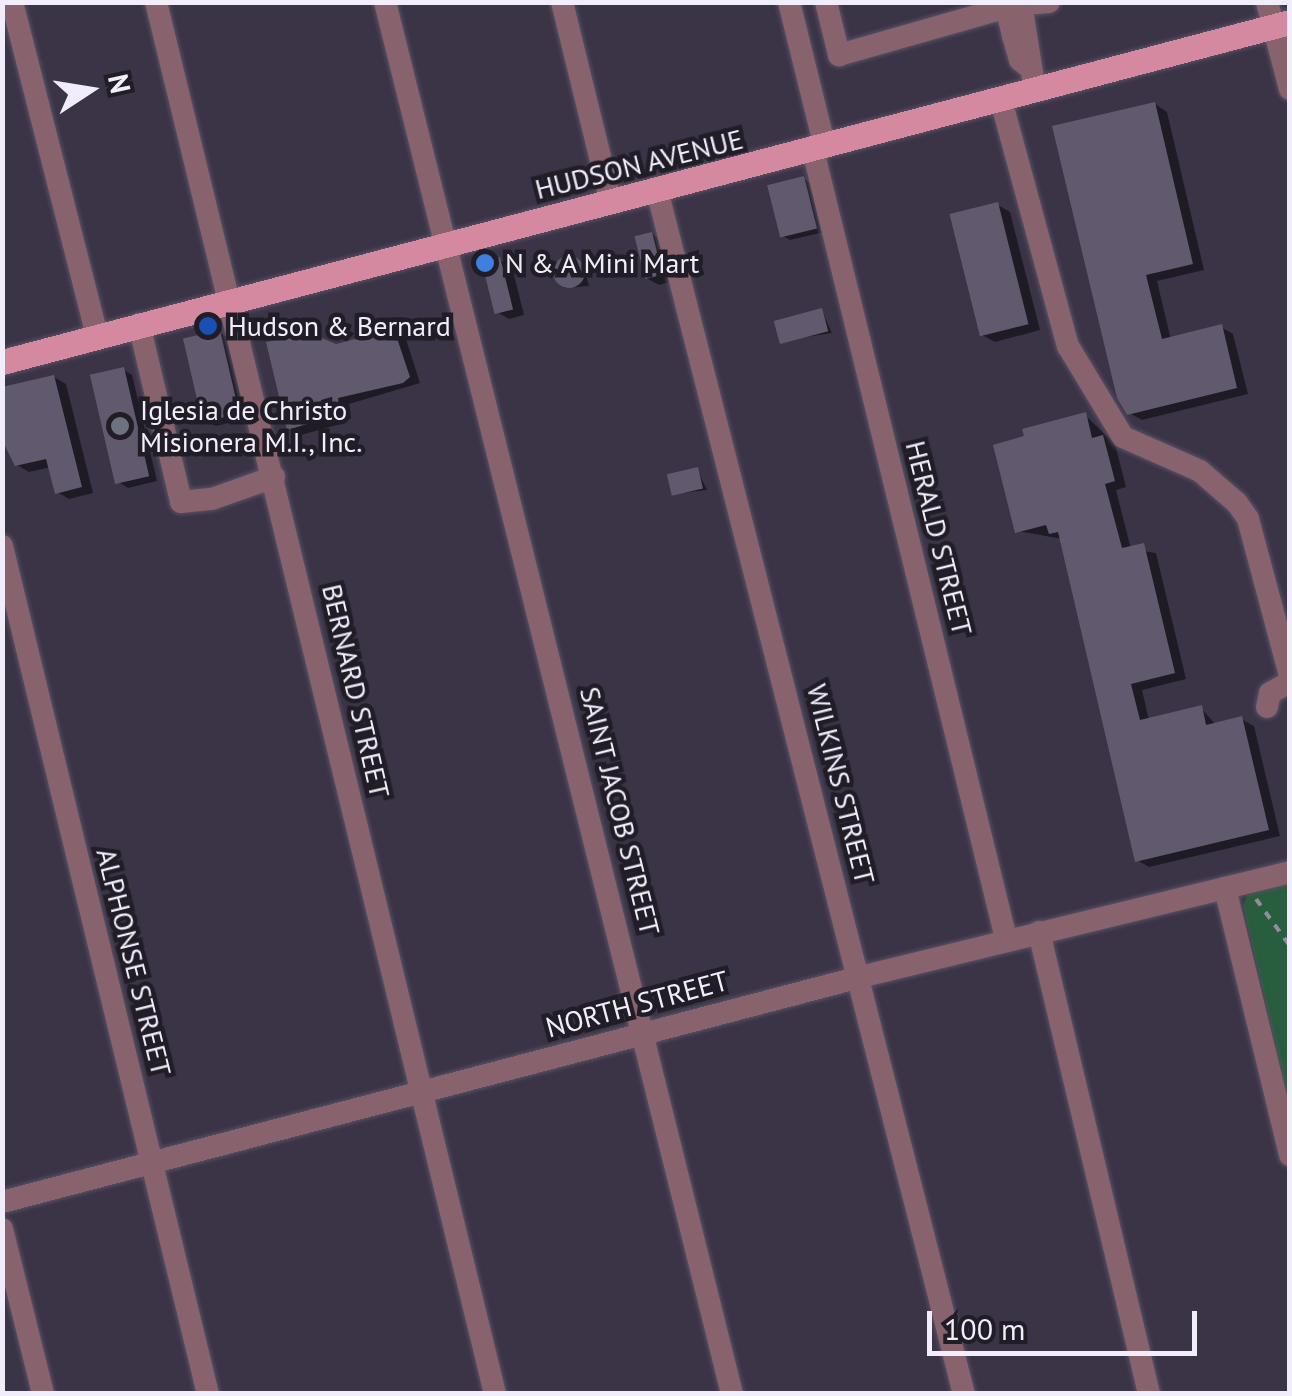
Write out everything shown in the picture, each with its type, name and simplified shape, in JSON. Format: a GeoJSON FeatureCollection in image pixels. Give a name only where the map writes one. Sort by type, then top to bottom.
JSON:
{"type":"FeatureCollection","features":[{"type":"Feature","properties":{"kind":"main road","name":"HUDSON AVENUE"},"geometry":{"type":"LineString","coordinates":[[2,362],[1001,100],[1032,79],[1277,17]]}},
{"type":"Feature","properties":{"kind":"street"},"geometry":{"type":"LineString","coordinates":[[12,2],[97,335]]}},
{"type":"Feature","properties":{"kind":"street","name":"BERNARD STREET"},"geometry":{"type":"LineString","coordinates":[[156,2],[232,301],[495,1394]]}},
{"type":"Feature","properties":{"kind":"street","name":"SAINT JACOB STREET"},"geometry":{"type":"LineString","coordinates":[[385,2],[732,1394]]}},
{"type":"Feature","properties":{"kind":"street"},"geometry":{"type":"LineString","coordinates":[[562,2],[612,202]]}},
{"type":"Feature","properties":{"kind":"street","name":"HERALD STREET"},"geometry":{"type":"LineString","coordinates":[[789,2],[819,149],[1006,940]]}},
{"type":"Feature","properties":{"kind":"street"},"geometry":{"type":"LineString","coordinates":[[826,2],[839,55],[1014,6],[1049,2]]}},
{"type":"Feature","properties":{"kind":"street"},"geometry":{"type":"LineString","coordinates":[[1014,6],[1023,16],[1032,79]]}},
{"type":"Feature","properties":{"kind":"street"},"geometry":{"type":"LineString","coordinates":[[1277,17],[1290,89]]}},
{"type":"Feature","properties":{"kind":"street"},"geometry":{"type":"LineString","coordinates":[[1001,100],[1068,346],[1123,438],[1200,471],[1238,503],[1248,519],[1290,679],[1270,693],[1267,707]]}},
{"type":"Feature","properties":{"kind":"street","name":"WILKINS STREET"},"geometry":{"type":"LineString","coordinates":[[657,190],[964,1394]]}},
{"type":"Feature","properties":{"kind":"street"},"geometry":{"type":"LineString","coordinates":[[139,324],[182,502],[212,499],[274,477]]}},
{"type":"Feature","properties":{"kind":"street","name":"ALPHONSE STREET"},"geometry":{"type":"LineString","coordinates":[[2,546],[208,1394]]}},
{"type":"Feature","properties":{"kind":"street","name":"NORTH STREET"},"geometry":{"type":"LineString","coordinates":[[2,1202],[860,977],[1290,872]]}},
{"type":"Feature","properties":{"kind":"street"},"geometry":{"type":"LineString","coordinates":[[1225,888],[1290,1155]]}},
{"type":"Feature","properties":{"kind":"street"},"geometry":{"type":"LineString","coordinates":[[1039,932],[1149,1394]]}},
{"type":"Feature","properties":{"kind":"street"},"geometry":{"type":"LineString","coordinates":[[2,1229],[43,1394]]}},
{"type":"Feature","properties":{"kind":"path"},"geometry":{"type":"LineString","coordinates":[[1256,899],[1290,946]]}},
{"type":"Feature","properties":{"kind":"green space"},"geometry":{"type":"Polygon","coordinates":[[[1289,883],[1289,1103],[1243,906],[1247,895],[1289,883]]]}},
{"type":"Feature","properties":{"kind":"building"},"geometry":{"type":"Polygon","coordinates":[[[1155,102],[1193,264],[1146,275],[1162,339],[1222,324],[1237,388],[1127,415],[1117,398],[1052,126],[1155,102]]]}},
{"type":"Feature","properties":{"kind":"building"},"geometry":{"type":"Polygon","coordinates":[[[804,176],[817,228],[780,238],[767,185],[804,176]]]}},
{"type":"Feature","properties":{"kind":"building"},"geometry":{"type":"Polygon","coordinates":[[[998,202],[1028,324],[980,336],[949,214],[998,202]]]}},
{"type":"Feature","properties":{"kind":"building"},"geometry":{"type":"Polygon","coordinates":[[[652,232],[663,275],[645,279],[635,236],[652,232]]]}},
{"type":"Feature","properties":{"kind":"building"},"geometry":{"type":"Polygon","coordinates":[[[569,256],[580,261],[585,272],[580,283],[569,288],[558,283],[553,272],[558,261],[569,256]]]}},
{"type":"Feature","properties":{"kind":"building"},"geometry":{"type":"Polygon","coordinates":[[[500,257],[513,309],[495,314],[482,262],[500,257]]]}},
{"type":"Feature","properties":{"kind":"building"},"geometry":{"type":"Polygon","coordinates":[[[822,308],[828,331],[780,344],[774,321],[822,308]]]}},
{"type":"Feature","properties":{"kind":"building"},"geometry":{"type":"Polygon","coordinates":[[[394,329],[410,377],[403,383],[338,398],[340,411],[331,417],[287,430],[266,342],[310,333],[336,344],[394,329]]]}},
{"type":"Feature","properties":{"kind":"building"},"geometry":{"type":"Polygon","coordinates":[[[220,330],[239,414],[202,422],[183,339],[220,330]]]}},
{"type":"Feature","properties":{"kind":"building","name":"Iglesia de Christo Misionera M.I., Inc."},"geometry":{"type":"Polygon","coordinates":[[[124,367],[149,476],[115,484],[90,375],[124,367]]]}},
{"type":"Feature","properties":{"kind":"building"},"geometry":{"type":"Polygon","coordinates":[[[54,375],[82,487],[55,494],[46,459],[15,466],[2,440],[2,387],[54,375]]]}},
{"type":"Feature","properties":{"kind":"building"},"geometry":{"type":"Polygon","coordinates":[[[1086,412],[1092,438],[1103,435],[1115,481],[1105,484],[1122,548],[1144,543],[1175,673],[1131,684],[1140,720],[1202,705],[1206,725],[1242,716],[1269,830],[1135,862],[1058,532],[1049,534],[1046,525],[1015,533],[993,445],[1024,436],[1022,429],[1086,412]]]}},
{"type":"Feature","properties":{"kind":"building"},"geometry":{"type":"Polygon","coordinates":[[[698,467],[703,488],[672,496],[667,474],[698,467]]]}},
{"type":"Feature","properties":{"kind":"place","name":"N & A Mini Mart"},"geometry":{"type":"Point","coordinates":[485,263]}},
{"type":"Feature","properties":{"kind":"place","name":"Hudson & Bernard"},"geometry":{"type":"Point","coordinates":[208,326]}},
{"type":"Feature","properties":{"kind":"place","name":"Iglesia de Christo Misionera M.I., Inc."},"geometry":{"type":"Point","coordinates":[120,426]}}]}
